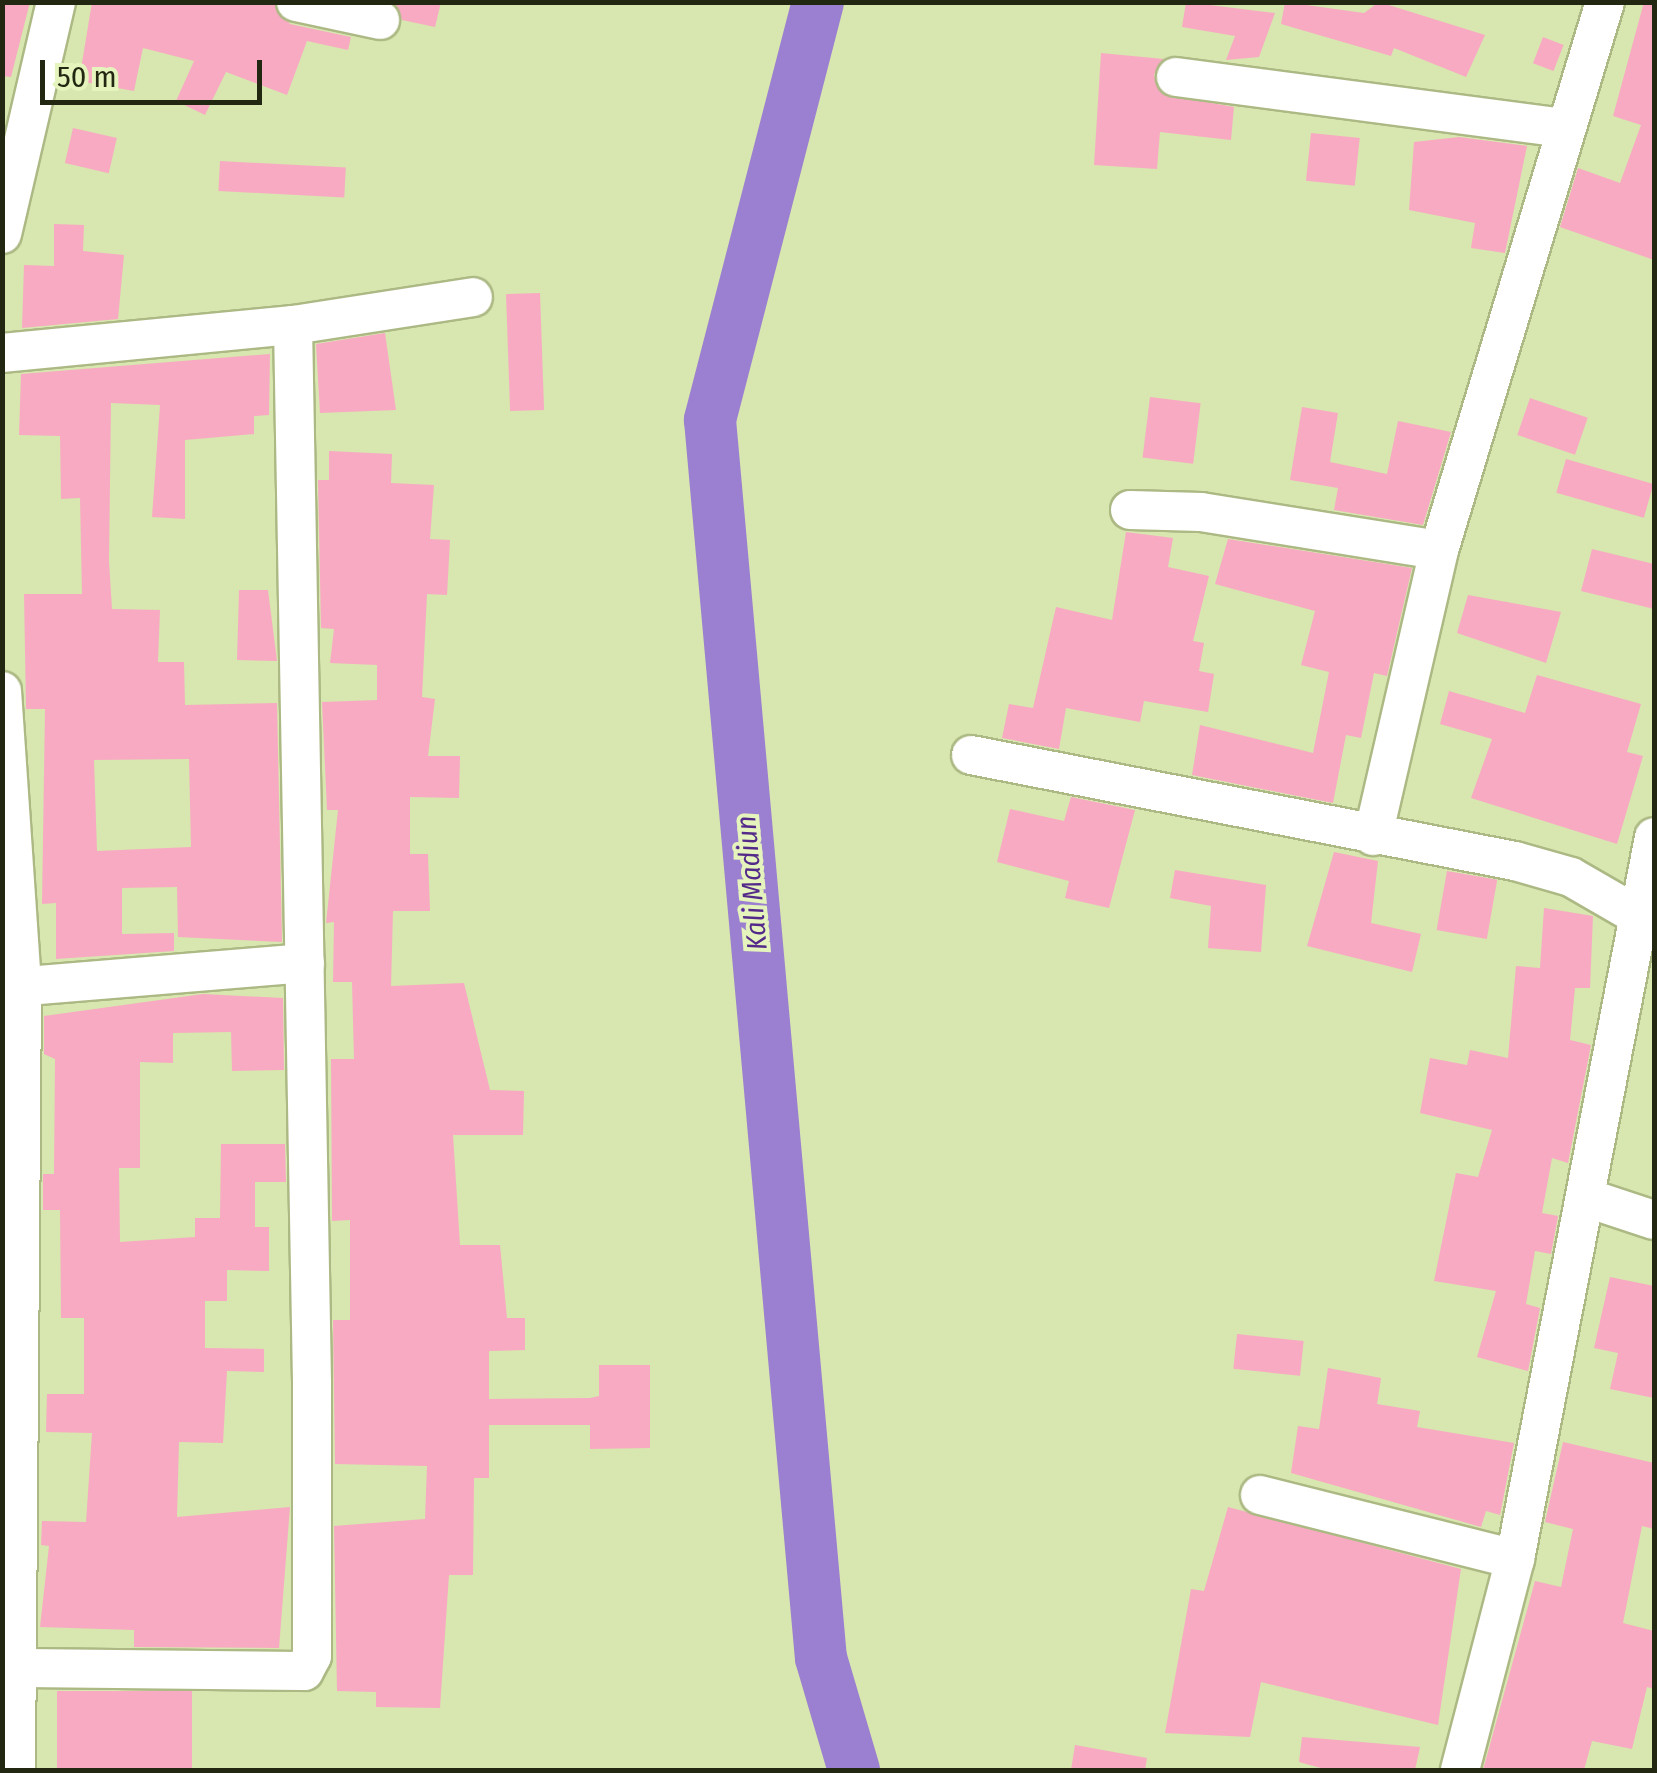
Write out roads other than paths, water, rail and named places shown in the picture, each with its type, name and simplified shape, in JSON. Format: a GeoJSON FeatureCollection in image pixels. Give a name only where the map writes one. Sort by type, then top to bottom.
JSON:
{"type":"FeatureCollection","features":[{"type":"Feature","properties":{"kind":"street"},"geometry":{"type":"LineString","coordinates":[[2,234],[56,2]]}},
{"type":"Feature","properties":{"kind":"street"},"geometry":{"type":"LineString","coordinates":[[296,2],[380,20]]}},
{"type":"Feature","properties":{"kind":"street"},"geometry":{"type":"LineString","coordinates":[[1373,836],[1438,550],[1563,128],[1605,2]]}},
{"type":"Feature","properties":{"kind":"street"},"geometry":{"type":"LineString","coordinates":[[1176,77],[1563,128]]}},
{"type":"Feature","properties":{"kind":"street"},"geometry":{"type":"LineString","coordinates":[[2,354],[292,324],[474,298]]}},
{"type":"Feature","properties":{"kind":"street"},"geometry":{"type":"LineString","coordinates":[[20,1668],[308,1667],[305,963],[292,324]]}},
{"type":"Feature","properties":{"kind":"street"},"geometry":{"type":"LineString","coordinates":[[1130,510],[1201,512],[1438,550]]}},
{"type":"Feature","properties":{"kind":"street"},"geometry":{"type":"LineString","coordinates":[[2,690],[12,987],[20,1668],[16,1770]]}},
{"type":"Feature","properties":{"kind":"street"},"geometry":{"type":"LineString","coordinates":[[972,755],[1571,877],[1635,914]]}},
{"type":"Feature","properties":{"kind":"street"},"geometry":{"type":"LineString","coordinates":[[1460,1770],[1515,1558],[1590,1199],[1635,914],[1654,836]]}},
{"type":"Feature","properties":{"kind":"street"},"geometry":{"type":"LineString","coordinates":[[12,987],[305,963]]}},
{"type":"Feature","properties":{"kind":"street"},"geometry":{"type":"LineString","coordinates":[[1590,1199],[1654,1220]]}},
{"type":"Feature","properties":{"kind":"street"},"geometry":{"type":"LineString","coordinates":[[1260,1495],[1515,1558]]}},
{"type":"Feature","properties":{"kind":"waterway","name":"Kali Madiun"},"geometry":{"type":"LineString","coordinates":[[818,2],[710,420],[821,1658],[854,1770]]}}]}
